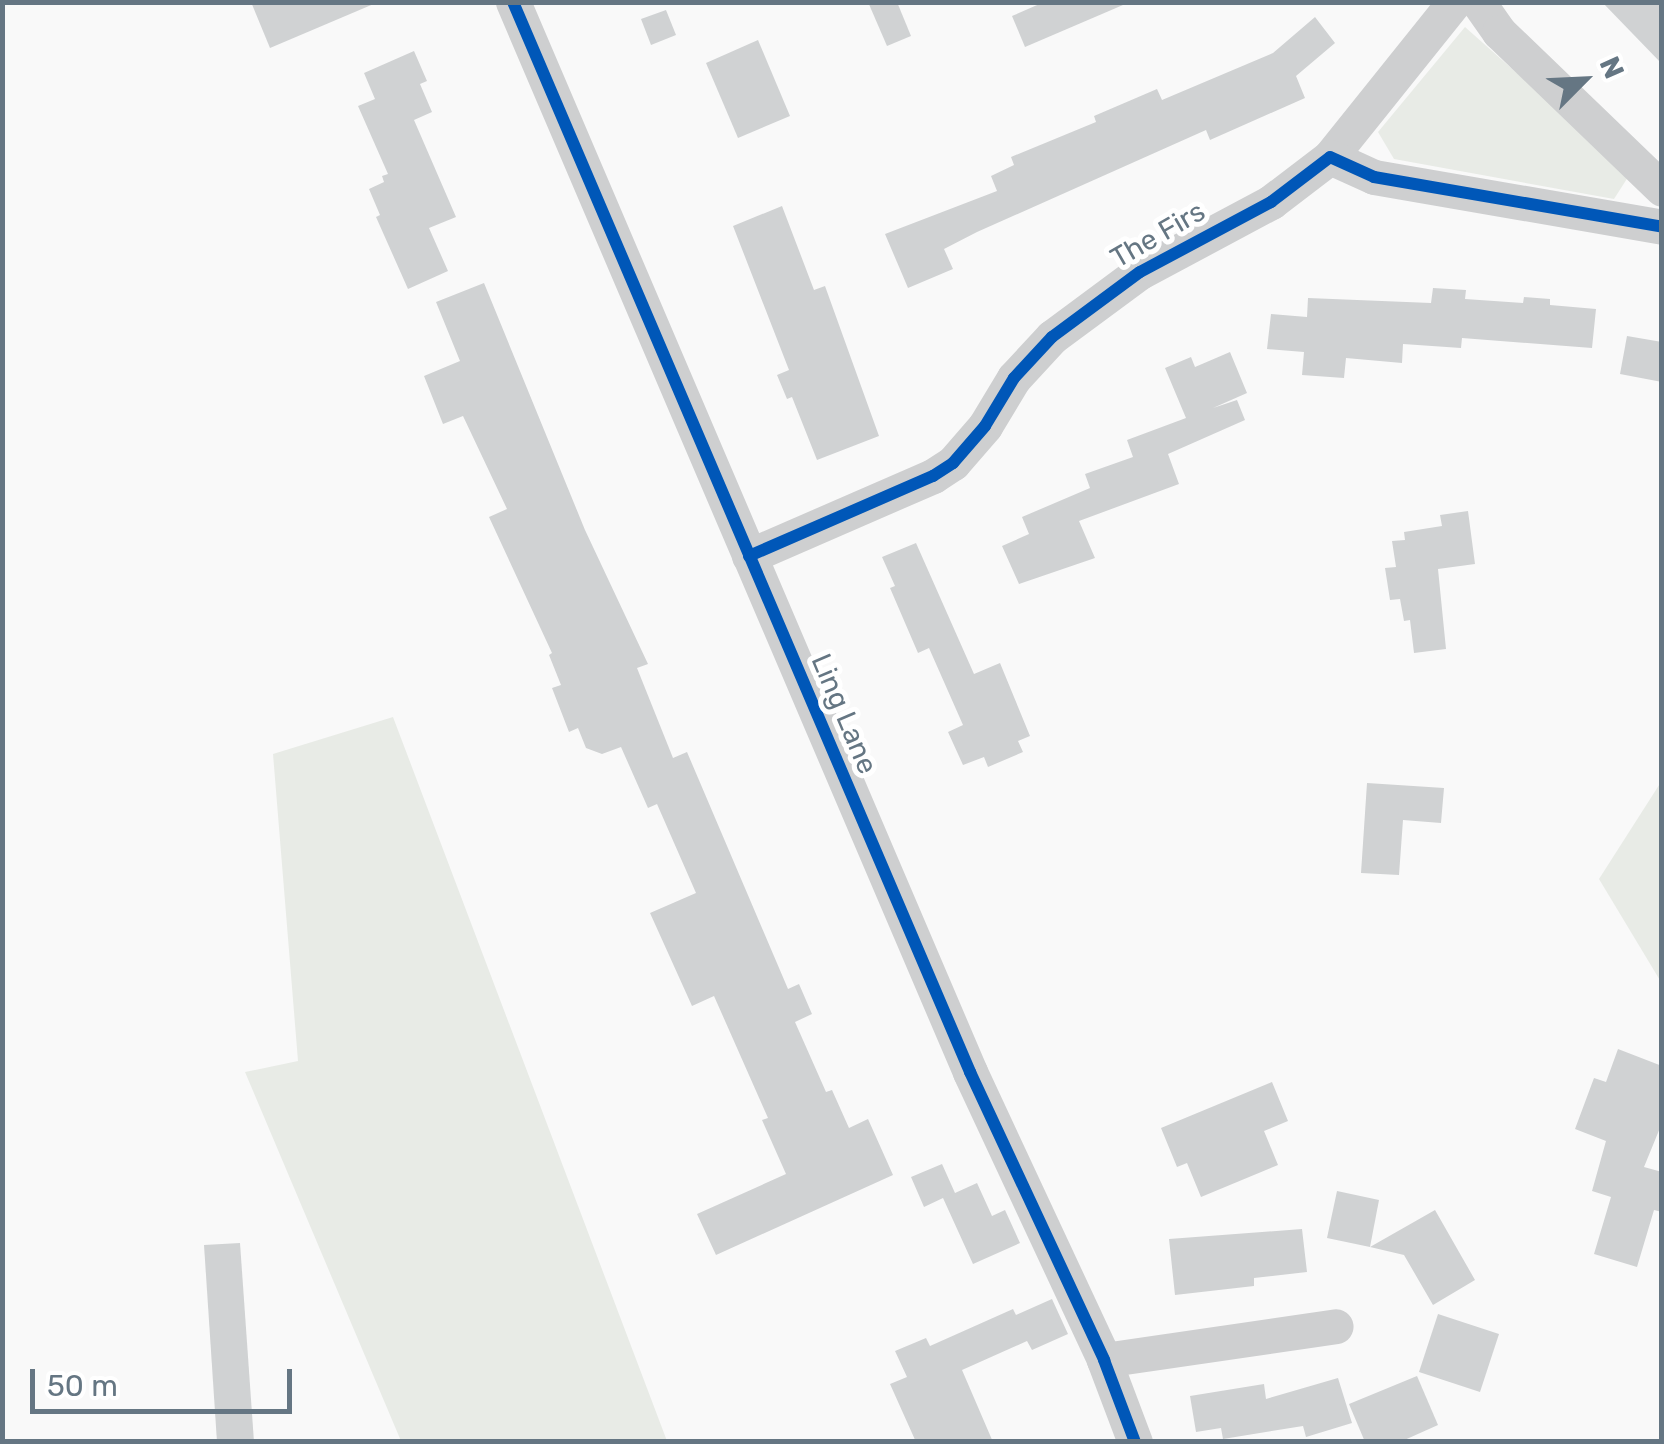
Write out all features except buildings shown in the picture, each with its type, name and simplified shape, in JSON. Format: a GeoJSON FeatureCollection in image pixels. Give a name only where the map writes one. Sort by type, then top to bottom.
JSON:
{"type":"FeatureCollection","features":[{"type":"Feature","properties":{"kind":"street","name":"Ling Lane"},"geometry":{"type":"LineString","coordinates":[[513,2],[970,1072],[1104,1360],[1135,1442]]}},
{"type":"Feature","properties":{"kind":"street","name":"The Firs"},"geometry":{"type":"LineString","coordinates":[[749,556],[953,463],[985,426],[1014,378],[1052,337],[1140,272],[1271,202],[1330,157],[1454,2]]}},
{"type":"Feature","properties":{"kind":"street"},"geometry":{"type":"LineString","coordinates":[[1478,2],[1499,32],[1662,189]]}},
{"type":"Feature","properties":{"kind":"street"},"geometry":{"type":"LineString","coordinates":[[1330,157],[1374,177],[1662,227]]}},
{"type":"Feature","properties":{"kind":"street"},"geometry":{"type":"LineString","coordinates":[[1104,1360],[1336,1326]]}},
{"type":"Feature","properties":{"kind":"shaded area"},"geometry":{"type":"Polygon","coordinates":[[[1465,27],[1630,174],[1614,199],[1394,159],[1378,132],[1465,27]]]}},
{"type":"Feature","properties":{"kind":"shaded area"},"geometry":{"type":"Polygon","coordinates":[[[393,717],[667,1441],[401,1441],[245,1072],[298,1061],[273,754],[393,717]]]}},
{"type":"Feature","properties":{"kind":"shaded area"},"geometry":{"type":"Polygon","coordinates":[[[1661,782],[1661,982],[1599,879],[1661,782]]]}},
{"type":"Feature","properties":{"kind":"cycle path"},"geometry":{"type":"LineString","coordinates":[[513,2],[970,1072],[1104,1360],[1135,1442]]}},
{"type":"Feature","properties":{"kind":"cycle path"},"geometry":{"type":"LineString","coordinates":[[749,556],[933,476],[953,463],[985,426],[1014,378],[1052,337],[1140,272],[1271,202],[1330,157],[1374,177],[1662,227]]}}]}
